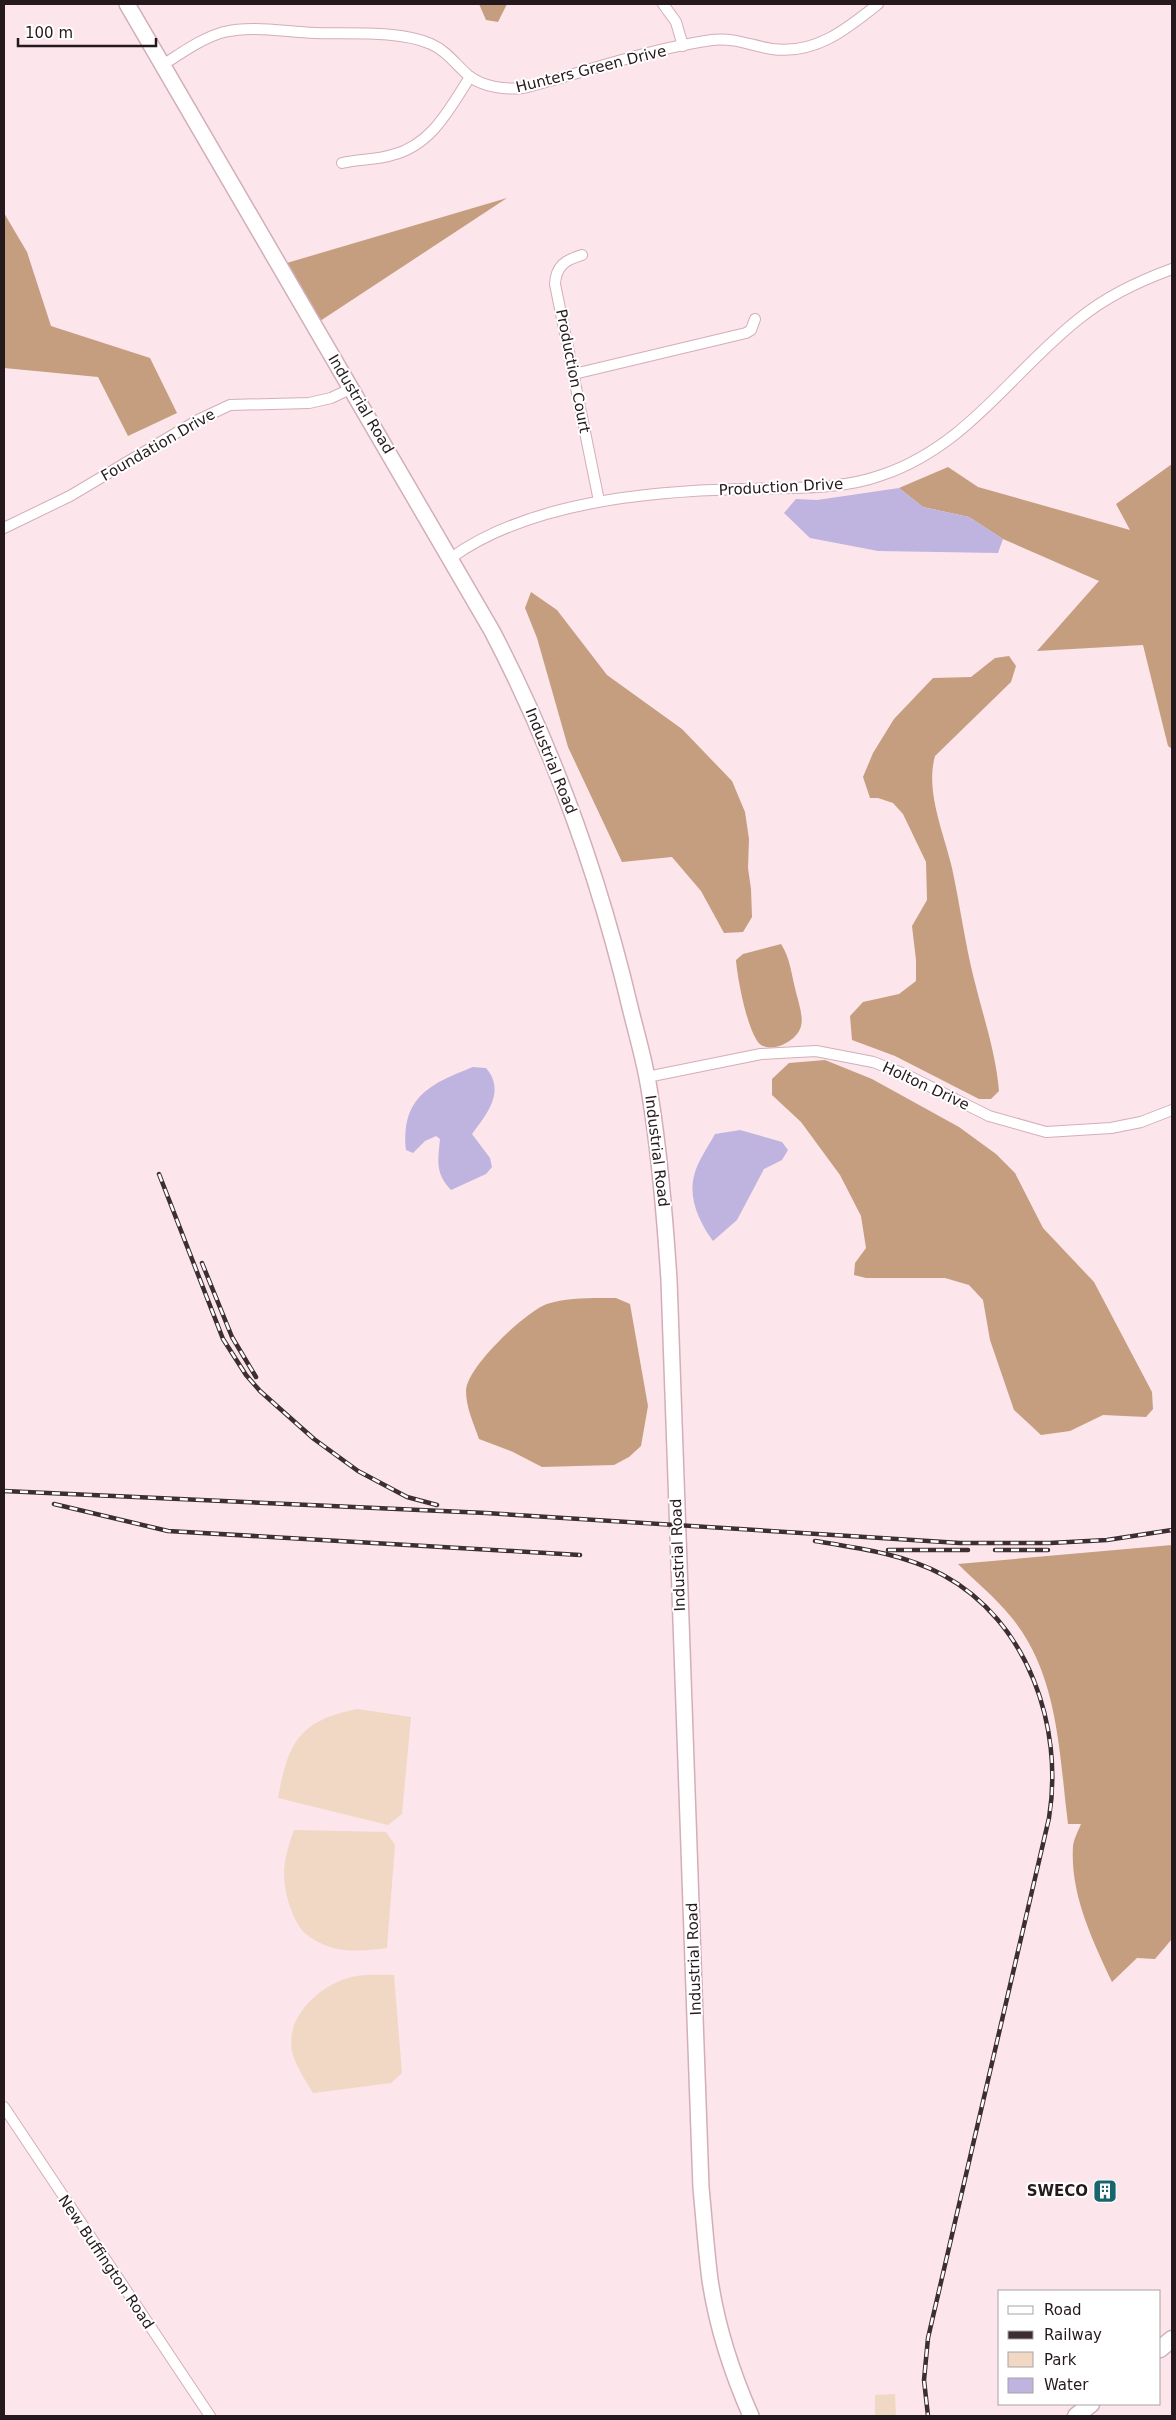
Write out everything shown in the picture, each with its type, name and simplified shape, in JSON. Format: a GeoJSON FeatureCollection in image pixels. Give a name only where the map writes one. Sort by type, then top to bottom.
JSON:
{"type":"FeatureCollection","features":[{"type":"Feature","properties":{"kind":"main road","name":"Industrial Road"},"geometry":{"type":"LineString","coordinates":[[127,4],[164,64],[350,389],[451,558],[507,660],[562,784],[588,854],[616,949],[647,1077],[664,1195],[669,1280],[701,2188],[710,2280],[719,2324],[729,2360],[751,2416]]}},
{"type":"Feature","properties":{"kind":"main road"},"geometry":{"type":"LineString","coordinates":[[1161,2348],[1172,2339]]}},
{"type":"Feature","properties":{"kind":"main road"},"geometry":{"type":"LineString","coordinates":[[1076,2416],[1091,2405]]}},
{"type":"Feature","properties":{"kind":"street"},"geometry":{"type":"LineString","coordinates":[[663,4],[676,22],[683,46]]}},
{"type":"Feature","properties":{"kind":"street","name":"Hunters Green Drive"},"geometry":{"type":"LineString","coordinates":[[164,64],[187,48],[225,32],[253,29],[407,37],[432,44],[446,53],[470,77],[498,88],[524,88],[683,46],[727,40],[774,49],[802,48],[817,44],[842,32],[878,4]]}},
{"type":"Feature","properties":{"kind":"street"},"geometry":{"type":"LineString","coordinates":[[342,163],[392,155],[418,143],[434,131],[470,77]]}},
{"type":"Feature","properties":{"kind":"street","name":"Production Court"},"geometry":{"type":"LineString","coordinates":[[582,255],[564,261],[556,273],[555,284],[599,501]]}},
{"type":"Feature","properties":{"kind":"street","name":"Production Drive"},"geometry":{"type":"LineString","coordinates":[[451,558],[468,545],[524,523],[599,501],[662,493],[828,486],[866,480],[885,474],[924,457],[955,436],[1066,329],[1088,311],[1127,288],[1172,269]]}},
{"type":"Feature","properties":{"kind":"street"},"geometry":{"type":"LineString","coordinates":[[574,374],[746,334],[751,330],[754,319]]}},
{"type":"Feature","properties":{"kind":"street","name":"Foundation Drive"},"geometry":{"type":"LineString","coordinates":[[4,528],[70,496],[198,420],[230,405],[319,402],[350,389]]}},
{"type":"Feature","properties":{"kind":"street","name":"Holton Drive"},"geometry":{"type":"LineString","coordinates":[[647,1077],[761,1054],[816,1051],[873,1062],[905,1074],[990,1116],[1046,1132],[1111,1128],[1141,1122],[1172,1110]]}},
{"type":"Feature","properties":{"kind":"street","name":"New Buffington Road"},"geometry":{"type":"LineString","coordinates":[[4,2107],[210,2416]]}},
{"type":"Feature","properties":{"kind":"green space"},"geometry":{"type":"Polygon","coordinates":[[[357,1709],[411,1717],[402,1814],[388,1825],[278,1798],[286,1762],[299,1737],[322,1720],[357,1709]]]}},
{"type":"Feature","properties":{"kind":"green space"},"geometry":{"type":"Polygon","coordinates":[[[294,1830],[386,1832],[395,1845],[387,1948],[356,1951],[338,1949],[318,1942],[301,1929],[291,1910],[284,1881],[286,1857],[294,1830]]]}},
{"type":"Feature","properties":{"kind":"green space"},"geometry":{"type":"Polygon","coordinates":[[[362,1975],[394,1975],[402,2073],[391,2083],[313,2093],[299,2070],[293,2055],[291,2042],[298,2016],[316,1995],[340,1981],[362,1975]]]}},
{"type":"Feature","properties":{"kind":"green space"},"geometry":{"type":"Polygon","coordinates":[[[895,2394],[896,2415],[875,2415],[875,2395],[895,2394]]]}},
{"type":"Feature","properties":{"kind":"shaded area"},"geometry":{"type":"Polygon","coordinates":[[[479,4],[507,4],[498,22],[486,20],[479,4]]]}},
{"type":"Feature","properties":{"kind":"shaded area"},"geometry":{"type":"Polygon","coordinates":[[[507,198],[314,325],[280,265],[507,198]]]}},
{"type":"Feature","properties":{"kind":"shaded area"},"geometry":{"type":"Polygon","coordinates":[[[4,213],[27,252],[51,326],[150,358],[177,413],[128,436],[98,377],[4,368],[4,213]]]}},
{"type":"Feature","properties":{"kind":"shaded area"},"geometry":{"type":"Polygon","coordinates":[[[1172,464],[1172,749],[1168,746],[1143,645],[1037,651],[1099,581],[1003,539],[969,517],[923,507],[899,488],[948,467],[978,487],[1130,530],[1116,504],[1172,464]]]}},
{"type":"Feature","properties":{"kind":"shaded area"},"geometry":{"type":"Polygon","coordinates":[[[531,592],[557,610],[607,675],[682,729],[732,781],[745,812],[749,839],[748,868],[752,917],[743,932],[724,933],[701,891],[672,857],[622,862],[568,747],[537,638],[525,608],[531,592]]]}},
{"type":"Feature","properties":{"kind":"shaded area"},"geometry":{"type":"Polygon","coordinates":[[[1009,656],[1016,666],[1011,682],[935,756],[932,784],[997,1077],[999,1091],[991,1099],[979,1099],[895,1056],[852,1040],[850,1016],[863,1002],[899,994],[916,981],[916,960],[912,926],[927,900],[926,862],[903,814],[893,803],[878,798],[870,798],[863,777],[873,753],[894,719],[933,678],[971,677],[995,658],[1009,656]]]}},
{"type":"Feature","properties":{"kind":"shaded area"},"geometry":{"type":"Polygon","coordinates":[[[781,944],[790,965],[802,1022],[799,1031],[785,1044],[766,1047],[761,1045],[756,1039],[752,1030],[738,979],[736,960],[743,954],[781,944]]]}},
{"type":"Feature","properties":{"kind":"shaded area"},"geometry":{"type":"Polygon","coordinates":[[[825,1060],[872,1079],[959,1127],[996,1154],[1015,1173],[1043,1228],[1094,1282],[1152,1392],[1153,1409],[1146,1417],[1103,1415],[1070,1431],[1041,1435],[1014,1410],[990,1340],[983,1300],[969,1285],[945,1278],[866,1278],[854,1275],[855,1263],[866,1248],[861,1216],[840,1175],[801,1122],[772,1095],[772,1079],[789,1063],[825,1060]]]}},
{"type":"Feature","properties":{"kind":"shaded area"},"geometry":{"type":"Polygon","coordinates":[[[616,1298],[630,1304],[648,1406],[641,1446],[629,1457],[614,1465],[542,1467],[513,1452],[479,1439],[469,1410],[466,1391],[476,1369],[498,1342],[525,1318],[547,1304],[572,1299],[616,1298]]]}},
{"type":"Feature","properties":{"kind":"shaded area"},"geometry":{"type":"Polygon","coordinates":[[[1172,1545],[1172,1939],[1155,1959],[1137,1958],[1112,1982],[1090,1933],[1079,1899],[1073,1864],[1073,1846],[1081,1824],[1068,1824],[1059,1743],[1048,1690],[1039,1665],[1028,1641],[1012,1618],[958,1564],[1172,1545]]]}},
{"type":"Feature","properties":{"kind":"water"},"geometry":{"type":"Polygon","coordinates":[[[899,488],[923,507],[969,517],[1003,539],[998,553],[878,551],[810,538],[784,513],[796,499],[817,500],[899,488]]]}},
{"type":"Feature","properties":{"kind":"water"},"geometry":{"type":"Polygon","coordinates":[[[473,1067],[486,1068],[492,1077],[494,1085],[492,1102],[472,1134],[490,1158],[492,1167],[486,1174],[451,1190],[440,1172],[438,1160],[440,1139],[436,1136],[425,1141],[413,1153],[406,1150],[408,1117],[422,1095],[432,1087],[473,1067]]]}},
{"type":"Feature","properties":{"kind":"water"},"geometry":{"type":"Polygon","coordinates":[[[740,1130],[782,1142],[788,1150],[782,1160],[764,1169],[737,1220],[713,1241],[696,1210],[693,1193],[695,1171],[715,1134],[740,1130]]]}},
{"type":"Feature","properties":{"kind":"railway"},"geometry":{"type":"LineString","coordinates":[[159,1174],[223,1339],[246,1375],[260,1391],[314,1439],[358,1471],[407,1497],[437,1505]]}},
{"type":"Feature","properties":{"kind":"railway"},"geometry":{"type":"LineString","coordinates":[[202,1263],[232,1337],[256,1377]]}},
{"type":"Feature","properties":{"kind":"railway"},"geometry":{"type":"LineString","coordinates":[[4,1491],[486,1513],[960,1543],[1050,1543],[1107,1540],[1172,1530]]}},
{"type":"Feature","properties":{"kind":"railway"},"geometry":{"type":"LineString","coordinates":[[54,1504],[168,1531],[580,1555]]}},
{"type":"Feature","properties":{"kind":"railway"},"geometry":{"type":"LineString","coordinates":[[815,1541],[881,1553],[913,1562],[943,1575],[973,1595],[998,1620],[1018,1648],[1034,1680],[1044,1713],[1051,1748],[1052,1783],[1049,1818],[928,2338],[924,2380],[928,2416]]}},
{"type":"Feature","properties":{"kind":"railway"},"geometry":{"type":"LineString","coordinates":[[888,1550],[968,1550]]}},
{"type":"Feature","properties":{"kind":"railway"},"geometry":{"type":"LineString","coordinates":[[995,1550],[1048,1550]]}},
{"type":"Feature","properties":{"kind":"place","name":"SWECO"},"geometry":{"type":"Point","coordinates":[1105,2191]}}]}
